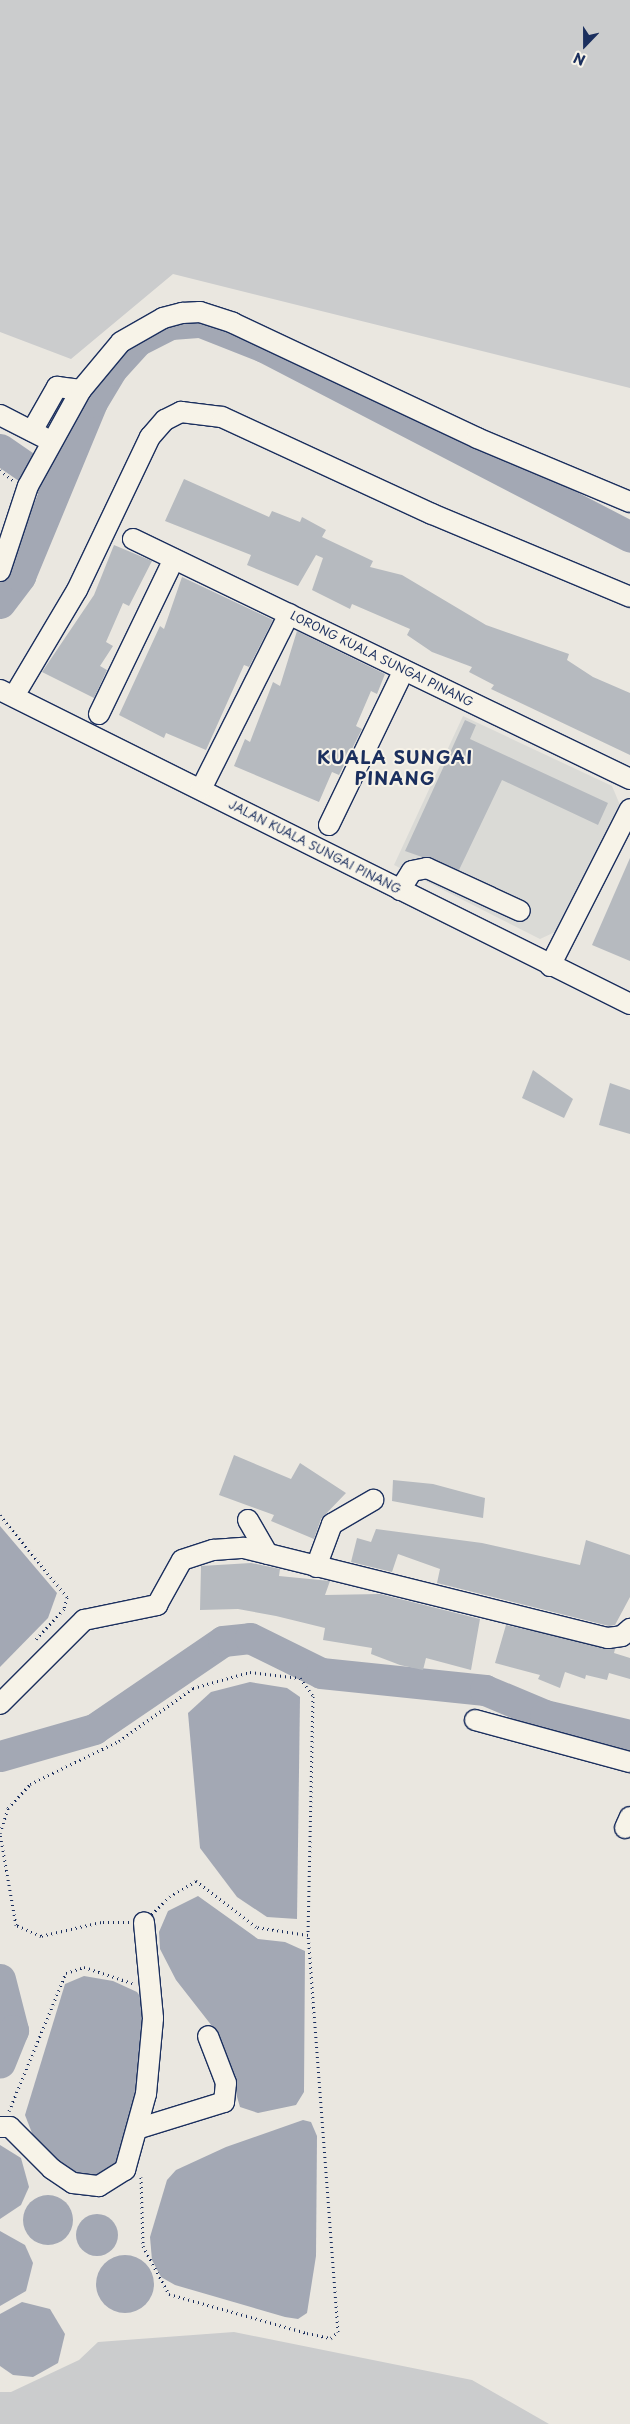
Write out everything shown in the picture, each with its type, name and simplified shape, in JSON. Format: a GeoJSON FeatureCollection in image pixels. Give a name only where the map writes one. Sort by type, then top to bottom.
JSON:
{"type":"FeatureCollection","features":[{"type":"Feature","properties":{"kind":"street"},"geometry":{"type":"LineString","coordinates":[[0,571],[32,480],[81,390],[134,333],[170,315],[200,312],[263,336],[477,438],[630,502]]}},
{"type":"Feature","properties":{"kind":"street"},"geometry":{"type":"LineString","coordinates":[[32,431],[57,387],[81,390]]}},
{"type":"Feature","properties":{"kind":"street"},"geometry":{"type":"LineString","coordinates":[[7,693],[77,590],[150,437],[181,412],[222,417],[432,514],[630,597]]}},
{"type":"Feature","properties":{"kind":"street"},"geometry":{"type":"LineString","coordinates":[[0,415],[52,441]]}},
{"type":"Feature","properties":{"kind":"street","name":"LORONG KUALA SUNGAI PINANG"},"geometry":{"type":"LineString","coordinates":[[133,539],[630,779]]}},
{"type":"Feature","properties":{"kind":"street"},"geometry":{"type":"LineString","coordinates":[[99,714],[174,559]]}},
{"type":"Feature","properties":{"kind":"street"},"geometry":{"type":"LineString","coordinates":[[201,789],[289,614]]}},
{"type":"Feature","properties":{"kind":"street"},"geometry":{"type":"LineString","coordinates":[[329,825],[404,670]]}},
{"type":"Feature","properties":{"kind":"street","name":"JALAN KUALA SUNGAI PINANG"},"geometry":{"type":"LineString","coordinates":[[7,693],[550,966],[630,1004]]}},
{"type":"Feature","properties":{"kind":"street"},"geometry":{"type":"LineString","coordinates":[[550,966],[630,809]]}},
{"type":"Feature","properties":{"kind":"street"},"geometry":{"type":"LineString","coordinates":[[400,890],[412,871],[428,868],[520,911]]}},
{"type":"Feature","properties":{"kind":"street"},"geometry":{"type":"LineString","coordinates":[[316,1567],[332,1524],[373,1500]]}},
{"type":"Feature","properties":{"kind":"street"},"geometry":{"type":"LineString","coordinates":[[248,1520],[268,1554]]}},
{"type":"Feature","properties":{"kind":"street"},"geometry":{"type":"LineString","coordinates":[[0,1704],[84,1620],[157,1604],[176,1565],[190,1554],[244,1548],[316,1567],[455,1596],[608,1638],[622,1636],[630,1629]]}},
{"type":"Feature","properties":{"kind":"street"},"geometry":{"type":"LineString","coordinates":[[475,1720],[630,1762]]}},
{"type":"Feature","properties":{"kind":"street"},"geometry":{"type":"LineString","coordinates":[[2,2126],[62,2177],[84,2186],[119,2176],[130,2161],[140,2128],[153,2018],[144,1922]]}},
{"type":"Feature","properties":{"kind":"street"},"geometry":{"type":"LineString","coordinates":[[140,2128],[210,2110],[224,2102],[226,2083],[208,2036]]}},
{"type":"Feature","properties":{"kind":"path"},"geometry":{"type":"LineString","coordinates":[[0,1514],[66,1597],[64,1609],[32,1644]]}},
{"type":"Feature","properties":{"kind":"path"},"geometry":{"type":"LineString","coordinates":[[140,2170],[143,2246],[169,2294],[307,2333],[331,2338],[338,2332],[308,1935],[313,1696],[300,1678],[266,1673],[222,1676],[193,1688],[119,1741],[30,1784],[8,1808],[0,1833],[16,1925],[41,1936],[101,1922],[144,1922],[170,1896],[196,1881],[256,1927],[308,1935]]}},
{"type":"Feature","properties":{"kind":"path"},"geometry":{"type":"LineString","coordinates":[[2,2126],[57,1988],[66,1973],[84,1967],[149,1990]]}},
{"type":"Feature","properties":{"kind":"shaded area"},"geometry":{"type":"Polygon","coordinates":[[[0,0],[630,0],[630,388],[173,274],[71,359],[0,332],[0,0]]]}},
{"type":"Feature","properties":{"kind":"shaded area"},"geometry":{"type":"Polygon","coordinates":[[[463,716],[612,786],[620,805],[555,932],[540,939],[394,865],[463,716]]]}},
{"type":"Feature","properties":{"kind":"shaded area"},"geometry":{"type":"Polygon","coordinates":[[[0,1526],[57,1593],[48,1618],[0,1667],[0,1526]]]}},
{"type":"Feature","properties":{"kind":"shaded area"},"geometry":{"type":"Polygon","coordinates":[[[250,1682],[287,1688],[300,1697],[297,1919],[267,1917],[237,1897],[200,1848],[188,1713],[211,1692],[250,1682]]]}},
{"type":"Feature","properties":{"kind":"shaded area"},"geometry":{"type":"Polygon","coordinates":[[[198,1896],[258,1939],[285,1942],[305,1951],[304,2092],[296,2105],[258,2113],[240,2107],[219,2035],[176,1980],[160,1949],[159,1932],[168,1911],[198,1896]]]}},
{"type":"Feature","properties":{"kind":"shaded area"},"geometry":{"type":"Polygon","coordinates":[[[84,1976],[113,1981],[137,1992],[144,2002],[147,2032],[123,2165],[85,2183],[37,2146],[25,2115],[65,1984],[84,1976]]]}},
{"type":"Feature","properties":{"kind":"shaded area"},"geometry":{"type":"Polygon","coordinates":[[[303,2120],[311,2122],[317,2136],[316,2256],[307,2313],[298,2319],[285,2317],[175,2285],[161,2277],[152,2260],[150,2237],[167,2180],[176,2170],[226,2147],[303,2120]]]}},
{"type":"Feature","properties":{"kind":"shaded area"},"geometry":{"type":"Polygon","coordinates":[[[0,2145],[21,2158],[29,2187],[21,2205],[0,2219],[0,2145]]]}},
{"type":"Feature","properties":{"kind":"shaded area"},"geometry":{"type":"Polygon","coordinates":[[[43,2195],[53,2195],[66,2202],[73,2215],[73,2225],[66,2238],[53,2245],[43,2245],[34,2241],[27,2234],[23,2225],[23,2215],[27,2206],[34,2199],[43,2195]]]}},
{"type":"Feature","properties":{"kind":"shaded area"},"geometry":{"type":"Polygon","coordinates":[[[93,2214],[101,2214],[112,2220],[118,2235],[112,2250],[101,2256],[93,2256],[82,2250],[76,2239],[76,2231],[82,2220],[93,2214]]]}},
{"type":"Feature","properties":{"kind":"shaded area"},"geometry":{"type":"Polygon","coordinates":[[[0,2231],[25,2245],[33,2263],[26,2291],[0,2306],[0,2231]]]}},
{"type":"Feature","properties":{"kind":"shaded area"},"geometry":{"type":"Polygon","coordinates":[[[119,2255],[131,2255],[146,2263],[154,2278],[154,2290],[146,2305],[131,2313],[119,2313],[104,2305],[96,2290],[96,2278],[104,2263],[119,2255]]]}},
{"type":"Feature","properties":{"kind":"shaded area"},"geometry":{"type":"Polygon","coordinates":[[[22,2302],[50,2309],[65,2334],[58,2363],[33,2377],[13,2375],[0,2366],[0,2314],[22,2302]]]}},
{"type":"Feature","properties":{"kind":"shaded area"},"geometry":{"type":"Polygon","coordinates":[[[234,2332],[472,2380],[549,2424],[0,2424],[0,2392],[11,2392],[79,2360],[98,2342],[234,2332]]]}},
{"type":"Feature","properties":{"kind":"building"},"geometry":{"type":"Polygon","coordinates":[[[184,479],[269,517],[272,511],[300,522],[302,517],[326,530],[322,537],[373,561],[370,567],[402,575],[486,625],[569,654],[567,660],[593,677],[630,693],[630,755],[491,689],[494,685],[469,672],[472,667],[432,652],[407,635],[410,629],[352,604],[350,609],[312,590],[323,558],[316,555],[298,586],[247,565],[251,555],[165,521],[184,479]]]}},
{"type":"Feature","properties":{"kind":"building"},"geometry":{"type":"Polygon","coordinates":[[[114,545],[152,561],[129,606],[123,603],[106,642],[113,646],[100,666],[107,670],[94,698],[42,672],[94,595],[114,545]]]}},
{"type":"Feature","properties":{"kind":"building"},"geometry":{"type":"Polygon","coordinates":[[[182,577],[273,620],[249,667],[244,665],[206,750],[166,733],[164,738],[119,715],[160,626],[164,629],[182,577]]]}},
{"type":"Feature","properties":{"kind":"building"},"geometry":{"type":"Polygon","coordinates":[[[297,631],[385,674],[377,694],[371,691],[356,726],[362,729],[339,775],[332,772],[319,802],[234,766],[245,739],[250,742],[273,682],[280,686],[297,631]]]}},
{"type":"Feature","properties":{"kind":"building"},"geometry":{"type":"Polygon","coordinates":[[[465,720],[476,725],[470,739],[608,803],[598,825],[502,780],[459,870],[405,851],[465,720]]]}},
{"type":"Feature","properties":{"kind":"building"},"geometry":{"type":"Polygon","coordinates":[[[630,858],[630,961],[592,945],[630,858]]]}},
{"type":"Feature","properties":{"kind":"building"},"geometry":{"type":"Polygon","coordinates":[[[533,1070],[573,1099],[564,1118],[522,1098],[533,1070]]]}},
{"type":"Feature","properties":{"kind":"building"},"geometry":{"type":"Polygon","coordinates":[[[610,1083],[630,1090],[630,1134],[599,1125],[610,1083]]]}},
{"type":"Feature","properties":{"kind":"building"},"geometry":{"type":"Polygon","coordinates":[[[234,1455],[291,1479],[300,1463],[346,1493],[321,1519],[314,1539],[271,1521],[274,1515],[219,1495],[234,1455]]]}},
{"type":"Feature","properties":{"kind":"building"},"geometry":{"type":"Polygon","coordinates":[[[393,1480],[433,1484],[485,1498],[483,1518],[392,1501],[393,1480]]]}},
{"type":"Feature","properties":{"kind":"building"},"geometry":{"type":"Polygon","coordinates":[[[376,1529],[482,1543],[580,1565],[586,1540],[630,1555],[630,1597],[615,1625],[609,1626],[437,1583],[440,1569],[398,1554],[392,1572],[351,1562],[357,1538],[371,1542],[376,1529]]]}},
{"type":"Feature","properties":{"kind":"building"},"geometry":{"type":"Polygon","coordinates":[[[251,1563],[280,1569],[279,1576],[330,1581],[325,1595],[380,1594],[480,1619],[471,1670],[426,1658],[423,1670],[400,1665],[371,1654],[372,1648],[323,1640],[325,1628],[276,1616],[238,1609],[200,1610],[201,1566],[251,1563]]]}},
{"type":"Feature","properties":{"kind":"building"},"geometry":{"type":"Polygon","coordinates":[[[506,1625],[615,1649],[614,1653],[630,1658],[630,1679],[609,1673],[607,1680],[586,1675],[585,1679],[565,1672],[560,1688],[538,1679],[540,1675],[495,1663],[506,1625]]]}},
{"type":"Feature","properties":{"kind":"waterway"},"geometry":{"type":"LineString","coordinates":[[0,603],[20,576],[92,402],[111,370],[137,341],[171,324],[201,322],[264,347],[630,537]]}},
{"type":"Feature","properties":{"kind":"waterway"},"geometry":{"type":"LineString","coordinates":[[0,449],[55,487]]}},
{"type":"Feature","properties":{"kind":"waterway"},"geometry":{"type":"LineString","coordinates":[[0,1756],[94,1729],[223,1641],[250,1638],[321,1673],[485,1690],[545,1715],[630,1735]]}},
{"type":"Feature","properties":{"kind":"waterway"},"geometry":{"type":"LineString","coordinates":[[0,1979],[13,2030],[0,2062]]}},
{"type":"Feature","properties":{"kind":"district","name":"KUALA SUNGAI PINANG"},"geometry":{"type":"Point","coordinates":[395,768]}}]}
